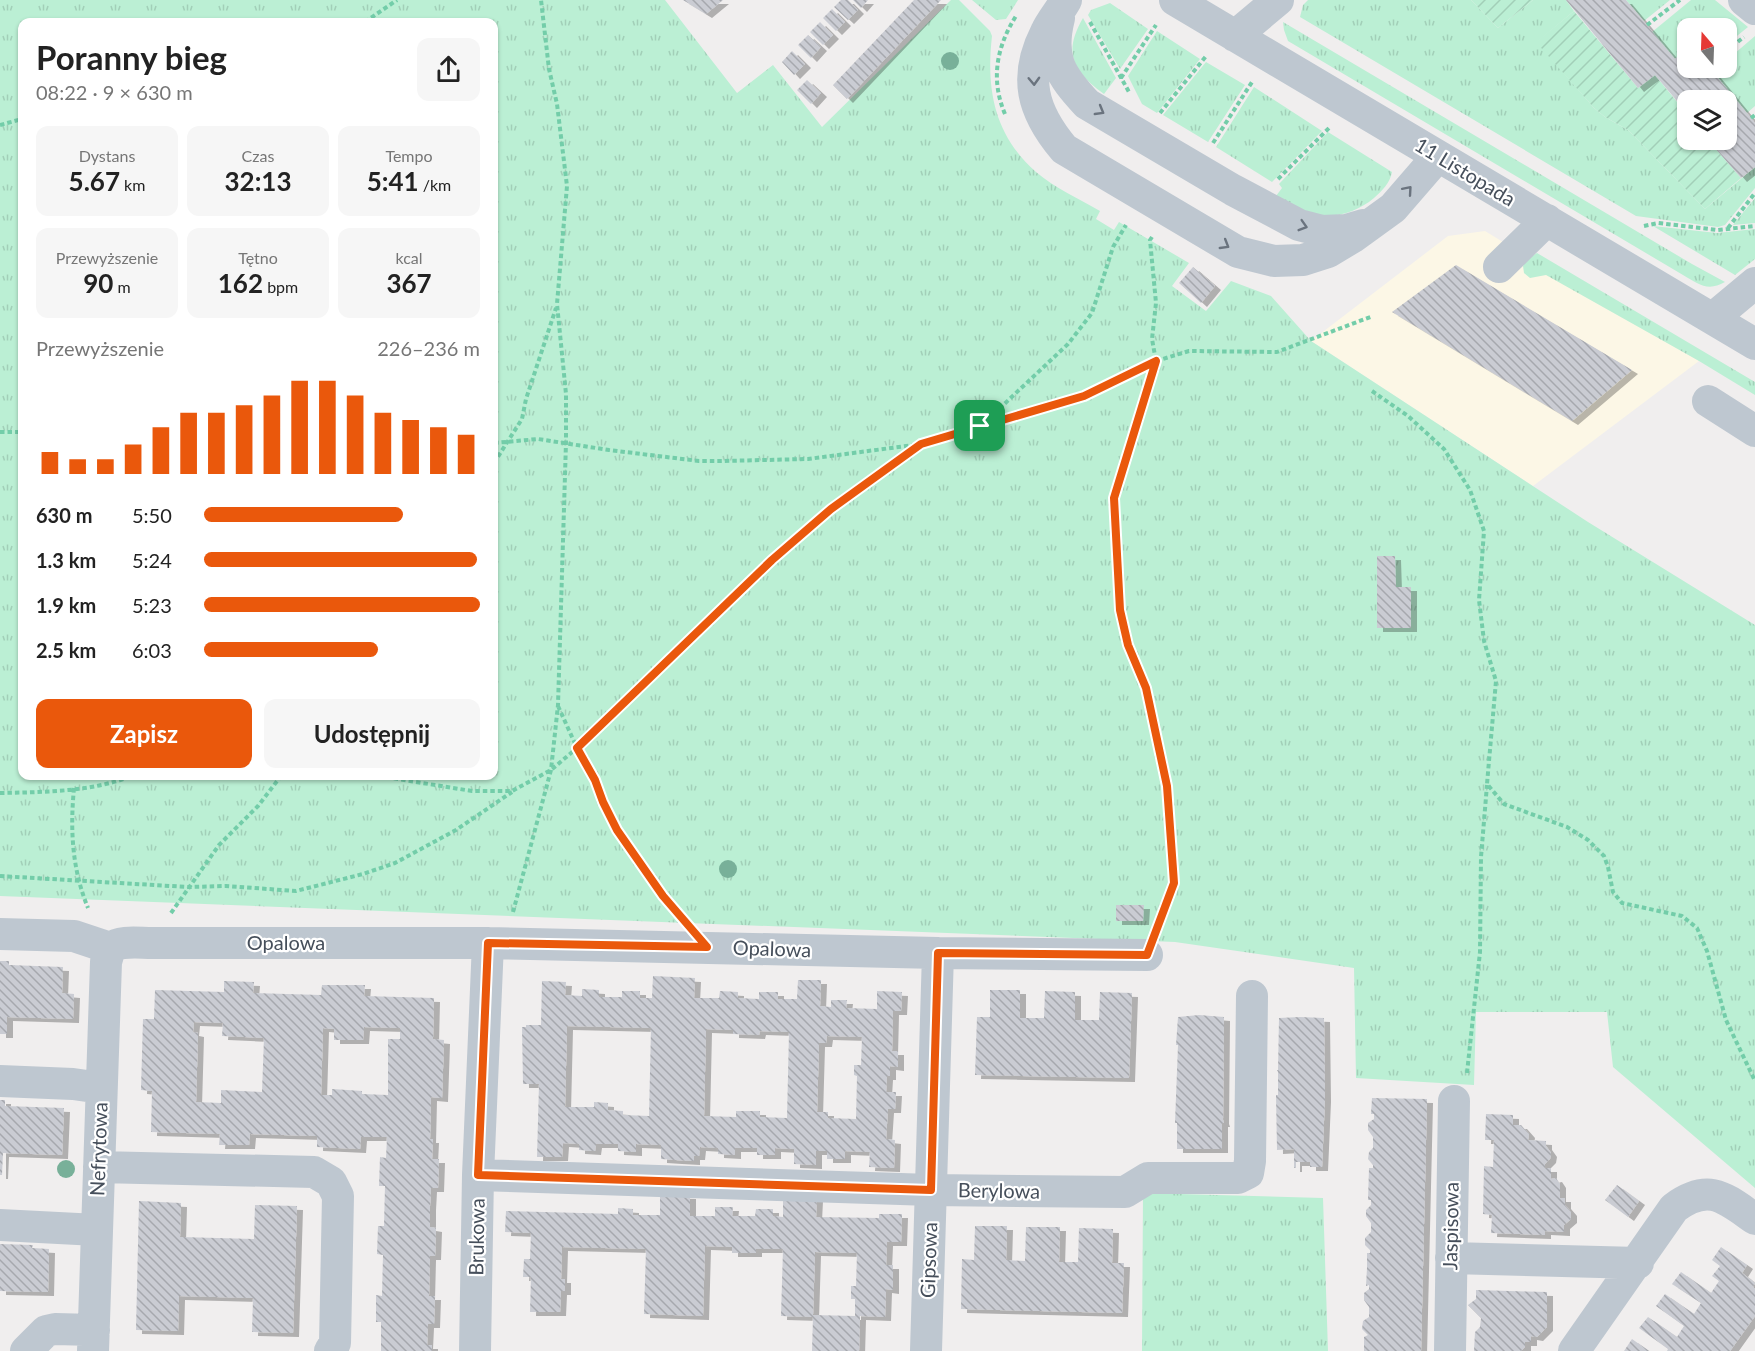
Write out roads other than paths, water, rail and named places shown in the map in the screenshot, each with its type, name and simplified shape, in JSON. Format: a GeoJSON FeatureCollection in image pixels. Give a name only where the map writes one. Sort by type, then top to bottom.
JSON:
{"type":"FeatureCollection","features":[{"type":"Feature","properties":{"kind":"street","name":"11 Listopada"},"geometry":{"type":"LineString","coordinates":[[1175,0],[1755,344]]}},
{"type":"Feature","properties":{"kind":"street"},"geometry":{"type":"LineString","coordinates":[[1235,36],[1278,0]]}},
{"type":"Feature","properties":{"kind":"street"},"geometry":{"type":"LineString","coordinates":[[1744,0],[1750,23]]}},
{"type":"Feature","properties":{"kind":"street"},"geometry":{"type":"LineString","coordinates":[[1064,4],[1054,36],[1057,59],[1068,84],[1087,104],[1299,225],[1322,231],[1346,230],[1374,221]]}},
{"type":"Feature","properties":{"kind":"street"},"geometry":{"type":"LineString","coordinates":[[1064,4],[1047,30],[1036,53],[1032,80],[1038,108],[1048,130],[1064,149],[1238,252],[1274,261],[1303,260],[1328,252],[1392,208],[1438,156]]}},
{"type":"Feature","properties":{"kind":"street"},"geometry":{"type":"LineString","coordinates":[[1499,267],[1546,220]]}},
{"type":"Feature","properties":{"kind":"street"},"geometry":{"type":"LineString","coordinates":[[1713,318],[1755,283]]}},
{"type":"Feature","properties":{"kind":"street"},"geometry":{"type":"LineString","coordinates":[[1708,401],[1755,431]]}},
{"type":"Feature","properties":{"kind":"street"},"geometry":{"type":"LineString","coordinates":[[0,934],[74,936],[110,948]]}},
{"type":"Feature","properties":{"kind":"street","name":"Opalowa"},"geometry":{"type":"LineString","coordinates":[[110,948],[122,943],[488,943],[938,953],[1147,955]]}},
{"type":"Feature","properties":{"kind":"street","name":"Brukowa"},"geometry":{"type":"LineString","coordinates":[[475,1351],[478,1175],[488,943]]}},
{"type":"Feature","properties":{"kind":"street","name":"Nefrytowa"},"geometry":{"type":"LineString","coordinates":[[94,1340],[106,962],[110,948]]}},
{"type":"Feature","properties":{"kind":"street","name":"Gipsowa"},"geometry":{"type":"LineString","coordinates":[[926,1351],[938,953]]}},
{"type":"Feature","properties":{"kind":"street","name":"Berylowa"},"geometry":{"type":"LineString","coordinates":[[478,1175],[931,1190],[1125,1192],[1148,1178],[1238,1178],[1248,1173],[1250,1149],[1252,996]]}},
{"type":"Feature","properties":{"kind":"street"},"geometry":{"type":"LineString","coordinates":[[0,1081],[73,1084],[101,1088]]}},
{"type":"Feature","properties":{"kind":"street","name":"Jaspisowa"},"geometry":{"type":"LineString","coordinates":[[1450,1351],[1454,1101]]}},
{"type":"Feature","properties":{"kind":"street"},"geometry":{"type":"LineString","coordinates":[[99,1167],[314,1172],[331,1182],[338,1196],[335,1343],[330,1351]]}},
{"type":"Feature","properties":{"kind":"street"},"geometry":{"type":"LineString","coordinates":[[1574,1351],[1638,1263],[1674,1208],[1687,1198],[1704,1193],[1718,1195],[1755,1219]]}},
{"type":"Feature","properties":{"kind":"street"},"geometry":{"type":"LineString","coordinates":[[0,1225],[97,1230]]}},
{"type":"Feature","properties":{"kind":"street"},"geometry":{"type":"LineString","coordinates":[[1451,1258],[1638,1263]]}},
{"type":"Feature","properties":{"kind":"street"},"geometry":{"type":"LineString","coordinates":[[26,1351],[46,1331],[55,1329],[94,1340]]}}]}
